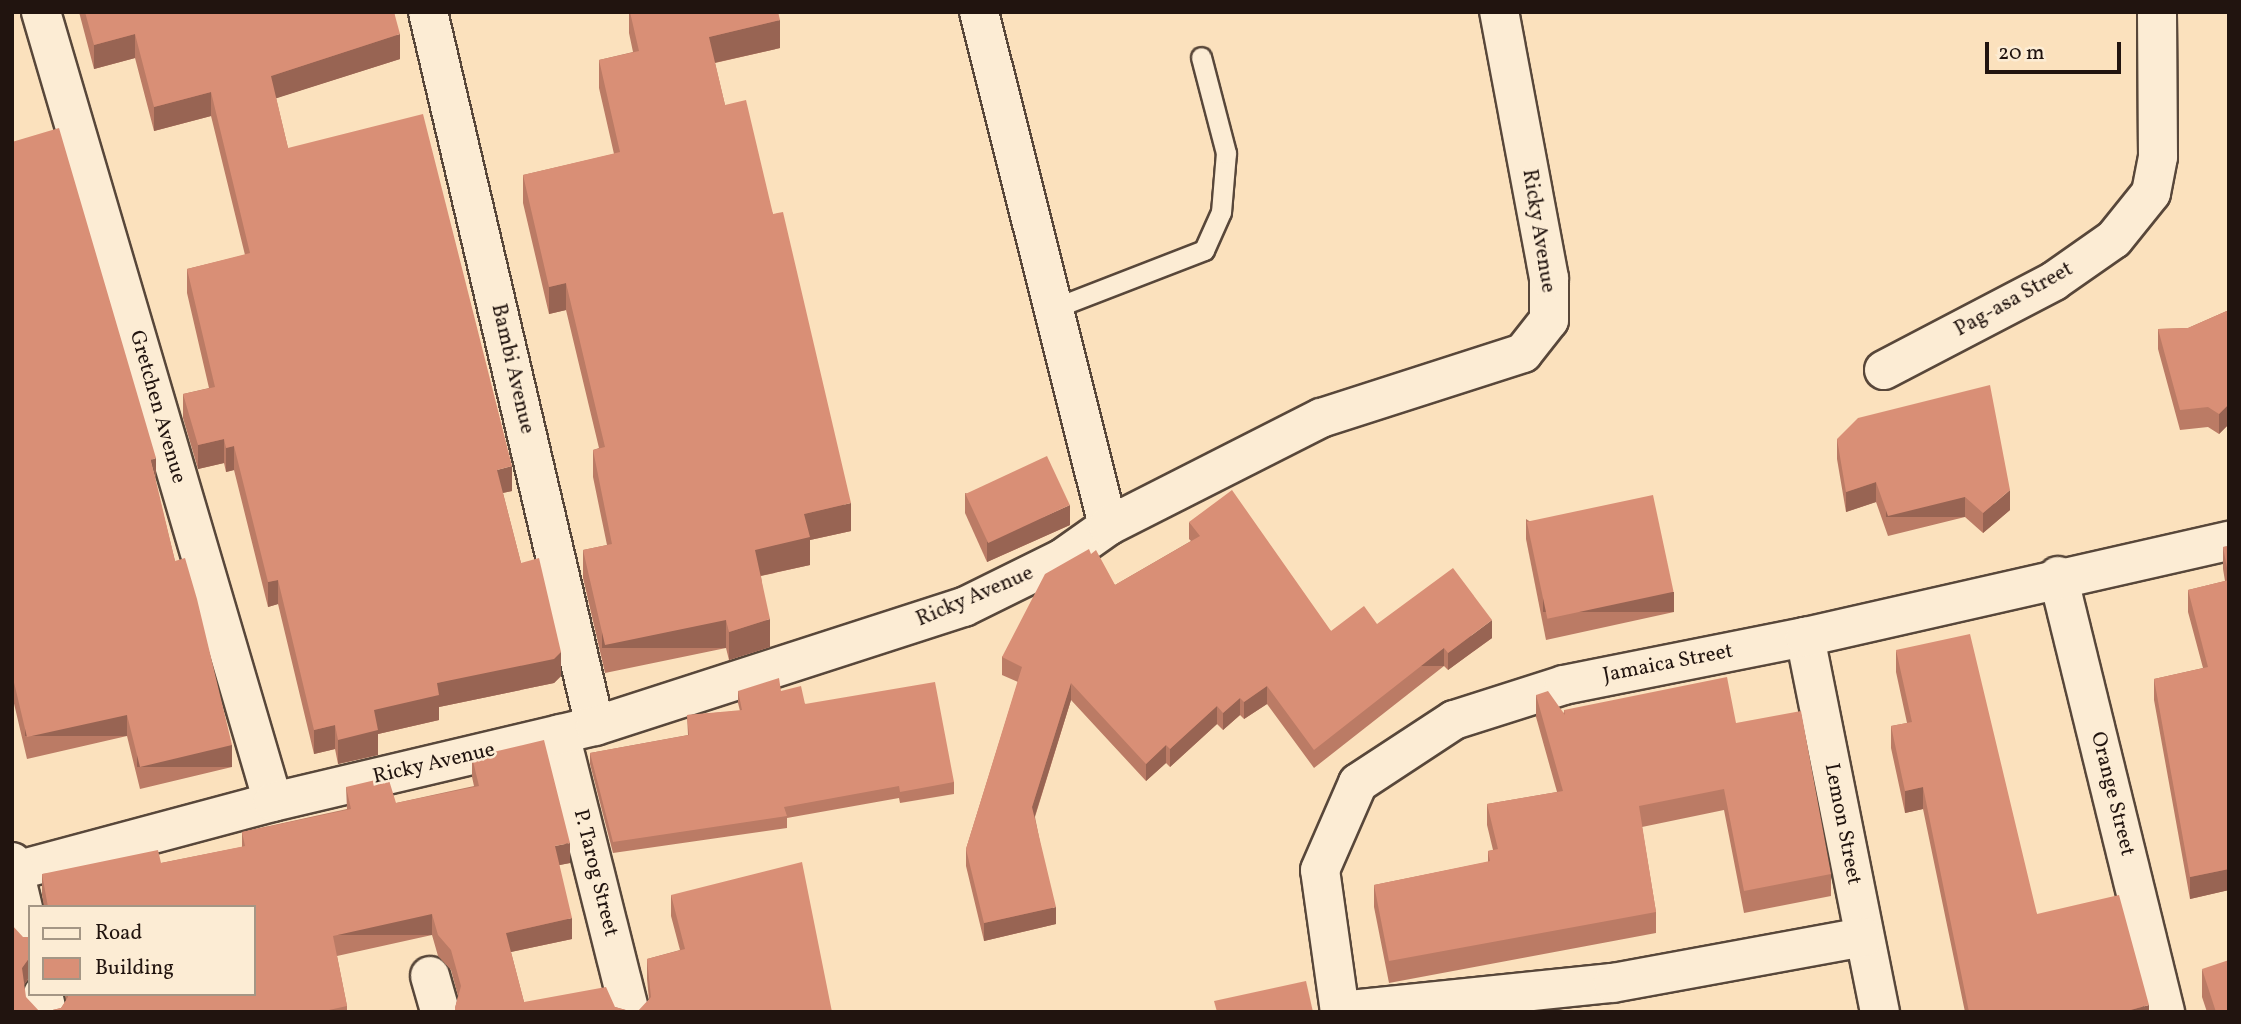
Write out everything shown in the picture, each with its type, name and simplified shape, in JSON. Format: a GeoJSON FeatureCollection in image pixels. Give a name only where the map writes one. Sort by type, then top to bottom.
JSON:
{"type":"FeatureCollection","features":[{"type":"Feature","properties":{"kind":"street","name":"Gretchen Avenue"},"geometry":{"type":"LineString","coordinates":[[40,12],[273,802]]}},
{"type":"Feature","properties":{"kind":"street","name":"Bambi Avenue"},"geometry":{"type":"LineString","coordinates":[[428,12],[578,730]]}},
{"type":"Feature","properties":{"kind":"street"},"geometry":{"type":"LineString","coordinates":[[979,12],[1108,526]]}},
{"type":"Feature","properties":{"kind":"street","name":"Ricky Avenue"},"geometry":{"type":"LineString","coordinates":[[14,866],[578,730],[964,607],[1063,558],[1108,526],[1321,418],[1523,353],[1549,320],[1549,278],[1499,12]]}},
{"type":"Feature","properties":{"kind":"street","name":"Pag-asa Street"},"geometry":{"type":"LineString","coordinates":[[1884,370],[2054,281],[2114,239],[2151,193],[2158,158],[2157,12]]}},
{"type":"Feature","properties":{"kind":"street","name":"Jamaica Street"},"geometry":{"type":"LineString","coordinates":[[1864,937],[1617,997],[1340,1012],[1320,870],[1359,783],[1454,720],[1564,685],[1805,637],[2058,576],[2229,541]]}},
{"type":"Feature","properties":{"kind":"street","name":"Orange Street"},"geometry":{"type":"LineString","coordinates":[[2058,576],[2165,1012]]}},
{"type":"Feature","properties":{"kind":"street","name":"Lemon Street"},"geometry":{"type":"LineString","coordinates":[[1805,637],[1880,1012]]}},
{"type":"Feature","properties":{"kind":"street","name":"P. Tarog Street"},"geometry":{"type":"LineString","coordinates":[[578,730],[630,1012]]}},
{"type":"Feature","properties":{"kind":"street"},"geometry":{"type":"LineString","coordinates":[[14,866],[28,928]]}},
{"type":"Feature","properties":{"kind":"lane"},"geometry":{"type":"LineString","coordinates":[[1052,309],[1205,250],[1221,212],[1226,153],[1202,57]]}},
{"type":"Feature","properties":{"kind":"building"},"geometry":{"type":"Polygon","coordinates":[[[85,12],[394,12],[400,34],[271,76],[288,148],[423,114],[512,466],[497,470],[521,563],[539,558],[561,652],[554,659],[437,683],[439,695],[374,710],[378,730],[338,740],[335,725],[314,730],[278,580],[268,582],[234,446],[226,448],[224,439],[198,445],[183,394],[215,387],[187,269],[250,253],[211,92],[154,107],[135,34],[94,45],[85,12]]]}},
{"type":"Feature","properties":{"kind":"building"},"geometry":{"type":"Polygon","coordinates":[[[630,12],[778,12],[780,20],[709,37],[725,105],[746,100],[773,214],[783,212],[851,503],[804,514],[810,537],[755,550],[770,619],[729,632],[726,620],[605,645],[583,550],[612,544],[593,450],[605,447],[566,283],[549,287],[523,175],[620,152],[599,60],[639,51],[630,12]]]}},
{"type":"Feature","properties":{"kind":"building"},"geometry":{"type":"Polygon","coordinates":[[[59,128],[156,458],[151,460],[175,561],[185,558],[197,599],[232,745],[140,767],[127,715],[27,737],[12,674],[12,142],[59,128]]]}},
{"type":"Feature","properties":{"kind":"building"},"geometry":{"type":"Polygon","coordinates":[[[2229,310],[2229,404],[2219,414],[2208,407],[2180,410],[2158,329],[2188,328],[2229,310]]]}},
{"type":"Feature","properties":{"kind":"building"},"geometry":{"type":"Polygon","coordinates":[[[1990,385],[2010,490],[1983,513],[1965,497],[1888,516],[1876,482],[1846,492],[1837,439],[1858,418],[1990,385]]]}},
{"type":"Feature","properties":{"kind":"building"},"geometry":{"type":"Polygon","coordinates":[[[1047,456],[1070,505],[988,543],[965,494],[1047,456]]]}},
{"type":"Feature","properties":{"kind":"building"},"geometry":{"type":"Polygon","coordinates":[[[1232,490],[1331,631],[1364,606],[1377,624],[1453,568],[1492,620],[1448,653],[1444,648],[1314,750],[1267,686],[1244,702],[1240,698],[1223,713],[1217,706],[1170,749],[1166,745],[1146,764],[1071,683],[1032,807],[1056,907],[984,923],[966,849],[1022,667],[1002,657],[1045,574],[1089,549],[1091,554],[1096,550],[1115,585],[1200,536],[1189,522],[1232,490]]]}},
{"type":"Feature","properties":{"kind":"building"},"geometry":{"type":"Polygon","coordinates":[[[1653,495],[1674,592],[1547,619],[1527,522],[1653,495]]]}},
{"type":"Feature","properties":{"kind":"building"},"geometry":{"type":"Polygon","coordinates":[[[2229,546],[2229,578],[2223,547],[2229,546]]]}},
{"type":"Feature","properties":{"kind":"building"},"geometry":{"type":"Polygon","coordinates":[[[2229,580],[2229,869],[2190,877],[2154,679],[2208,667],[2188,590],[2229,580]]]}},
{"type":"Feature","properties":{"kind":"building"},"geometry":{"type":"Polygon","coordinates":[[[1970,634],[2037,914],[2119,895],[2149,1005],[2123,1012],[1969,1012],[1923,787],[1905,791],[1891,726],[1912,722],[1896,650],[1970,634]]]}},
{"type":"Feature","properties":{"kind":"building"},"geometry":{"type":"Polygon","coordinates":[[[1727,677],[1736,723],[1801,711],[1831,874],[1744,891],[1724,789],[1639,806],[1656,912],[1389,961],[1374,885],[1490,861],[1488,851],[1498,849],[1487,804],[1563,791],[1536,695],[1548,691],[1565,715],[1564,710],[1727,677]]]}},
{"type":"Feature","properties":{"kind":"building"},"geometry":{"type":"Polygon","coordinates":[[[779,678],[781,691],[801,686],[805,704],[935,682],[954,782],[900,792],[899,786],[784,807],[787,816],[613,842],[590,753],[689,735],[687,715],[742,710],[738,691],[779,678]]]}},
{"type":"Feature","properties":{"kind":"building"},"geometry":{"type":"Polygon","coordinates":[[[544,740],[570,843],[555,846],[572,918],[506,933],[524,1002],[606,987],[615,1007],[633,1012],[455,1012],[461,986],[451,950],[438,935],[432,914],[333,936],[347,1006],[320,1012],[44,1012],[61,1008],[68,996],[256,996],[256,905],[48,905],[42,874],[158,850],[161,863],[245,846],[242,832],[351,809],[346,787],[388,777],[396,803],[479,786],[472,757],[544,740]]]}},
{"type":"Feature","properties":{"kind":"building"},"geometry":{"type":"Polygon","coordinates":[[[802,862],[832,1012],[637,1012],[651,997],[647,959],[685,949],[671,895],[802,862]]]}},
{"type":"Feature","properties":{"kind":"building"},"geometry":{"type":"Polygon","coordinates":[[[12,925],[23,937],[28,937],[28,960],[22,968],[26,997],[40,1012],[12,1012],[12,925]]]}},
{"type":"Feature","properties":{"kind":"building"},"geometry":{"type":"Polygon","coordinates":[[[2229,960],[2229,1012],[2216,1012],[2202,969],[2229,960]]]}},
{"type":"Feature","properties":{"kind":"building"},"geometry":{"type":"Polygon","coordinates":[[[1306,981],[1313,1012],[1217,1012],[1214,1001],[1306,981]]]}}]}
